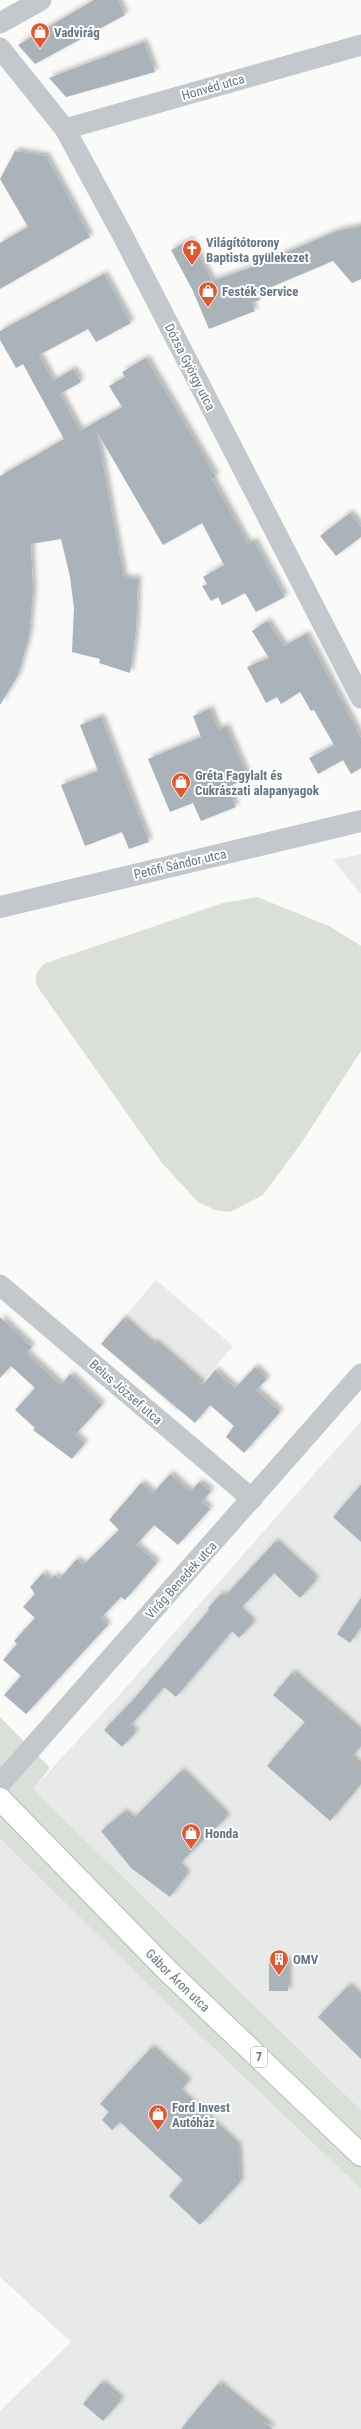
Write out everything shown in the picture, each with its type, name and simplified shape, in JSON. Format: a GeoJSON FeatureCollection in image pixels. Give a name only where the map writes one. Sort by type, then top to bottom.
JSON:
{"type":"FeatureCollection","features":[{"type":"Feature","properties":{"kind":"main road","name":"Gábor Áron utca"},"geometry":{"type":"LineString","coordinates":[[0,1799],[168,1971],[361,2155]]}},
{"type":"Feature","properties":{"kind":"street"},"geometry":{"type":"LineString","coordinates":[[0,23],[41,0]]}},
{"type":"Feature","properties":{"kind":"street","name":"Honvéd utca"},"geometry":{"type":"LineString","coordinates":[[65,129],[361,45]]}},
{"type":"Feature","properties":{"kind":"street","name":"Dózsa György utca"},"geometry":{"type":"LineString","coordinates":[[0,48],[65,129],[123,236],[361,698]]}},
{"type":"Feature","properties":{"kind":"street","name":"Petőfi Sándor utca"},"geometry":{"type":"LineString","coordinates":[[0,907],[361,820]]}},
{"type":"Feature","properties":{"kind":"street","name":"Belus József utca"},"geometry":{"type":"LineString","coordinates":[[0,1285],[252,1499]]}},
{"type":"Feature","properties":{"kind":"street","name":"Virág Benedek utca"},"geometry":{"type":"LineString","coordinates":[[0,1784],[361,1374]]}},
{"type":"Feature","properties":{"kind":"shaded area"},"geometry":{"type":"Polygon","coordinates":[[[361,854],[361,894],[333,860],[361,854]]]}},
{"type":"Feature","properties":{"kind":"shaded area"},"geometry":{"type":"Polygon","coordinates":[[[257,897],[329,926],[361,946],[361,1051],[302,1142],[263,1195],[230,1212],[215,1210],[198,1202],[162,1163],[37,986],[36,975],[38,970],[46,963],[223,903],[257,897]]]}},
{"type":"Feature","properties":{"kind":"shaded area"},"geometry":{"type":"Polygon","coordinates":[[[156,1280],[233,1346],[177,1411],[101,1344],[156,1280]]]}},
{"type":"Feature","properties":{"kind":"shaded area"},"geometry":{"type":"Polygon","coordinates":[[[361,1421],[361,2110],[33,1789],[121,1693],[361,1421]]]}},
{"type":"Feature","properties":{"kind":"shaded area"},"geometry":{"type":"Polygon","coordinates":[[[0,1717],[50,1768],[33,1789],[361,2110],[361,2189],[161,1998],[0,1838],[0,1717]]]}},
{"type":"Feature","properties":{"kind":"shaded area"},"geometry":{"type":"Polygon","coordinates":[[[0,1838],[161,1998],[361,2189],[361,2429],[0,2429],[0,2411],[71,2342],[0,2277],[0,1838]]]}},
{"type":"Feature","properties":{"kind":"building"},"geometry":{"type":"Polygon","coordinates":[[[94,0],[118,0],[125,15],[35,64],[18,45],[94,0]]]}},
{"type":"Feature","properties":{"kind":"building"},"geometry":{"type":"Polygon","coordinates":[[[144,42],[155,72],[66,97],[49,78],[144,42]]]}},
{"type":"Feature","properties":{"kind":"building"},"geometry":{"type":"Polygon","coordinates":[[[15,151],[46,156],[90,237],[0,289],[0,243],[28,227],[0,179],[15,151]]]}},
{"type":"Feature","properties":{"kind":"building"},"geometry":{"type":"Polygon","coordinates":[[[361,226],[361,279],[352,283],[333,261],[257,293],[260,300],[251,303],[255,311],[209,329],[193,291],[171,250],[190,240],[212,281],[247,269],[337,231],[361,226]]]}},
{"type":"Feature","properties":{"kind":"building"},"geometry":{"type":"Polygon","coordinates":[[[104,274],[131,323],[96,342],[88,329],[39,355],[53,381],[73,369],[81,382],[60,394],[80,431],[122,407],[109,386],[125,377],[122,372],[146,358],[216,477],[212,479],[248,544],[254,541],[285,597],[256,612],[245,593],[222,605],[218,597],[211,601],[202,586],[207,584],[203,577],[224,565],[202,523],[163,545],[97,432],[124,578],[138,579],[136,629],[130,673],[99,663],[100,659],[72,652],[74,608],[70,577],[61,539],[31,544],[33,591],[29,636],[18,675],[0,705],[0,476],[64,439],[23,364],[16,368],[0,340],[0,331],[104,274]]]}},
{"type":"Feature","properties":{"kind":"building"},"geometry":{"type":"Polygon","coordinates":[[[350,513],[361,527],[361,537],[336,556],[320,536],[350,513]]]}},
{"type":"Feature","properties":{"kind":"building"},"geometry":{"type":"Polygon","coordinates":[[[267,621],[284,646],[306,634],[361,738],[361,768],[351,774],[343,760],[318,774],[309,758],[334,745],[314,710],[311,711],[300,692],[281,704],[277,697],[266,703],[247,667],[269,658],[252,631],[267,621]]]}},
{"type":"Feature","properties":{"kind":"building"},"geometry":{"type":"Polygon","coordinates":[[[210,709],[218,730],[226,726],[248,778],[227,787],[236,807],[201,821],[193,803],[170,812],[148,759],[201,737],[193,716],[210,709]]]}},
{"type":"Feature","properties":{"kind":"building"},"geometry":{"type":"Polygon","coordinates":[[[101,717],[149,842],[129,849],[122,832],[85,846],[61,785],[98,771],[80,725],[101,717]]]}},
{"type":"Feature","properties":{"kind":"building"},"geometry":{"type":"Polygon","coordinates":[[[0,1317],[32,1347],[26,1353],[61,1385],[70,1374],[102,1405],[75,1435],[85,1443],[72,1459],[33,1430],[35,1428],[15,1410],[35,1388],[11,1366],[0,1378],[0,1317]]]}},
{"type":"Feature","properties":{"kind":"building"},"geometry":{"type":"Polygon","coordinates":[[[123,1319],[152,1345],[154,1342],[203,1385],[215,1370],[235,1388],[255,1367],[267,1379],[256,1390],[280,1412],[244,1453],[226,1437],[234,1426],[210,1405],[195,1423],[101,1344],[123,1319]]]}},
{"type":"Feature","properties":{"kind":"building"},"geometry":{"type":"Polygon","coordinates":[[[170,1474],[190,1492],[199,1482],[211,1491],[202,1502],[210,1509],[178,1545],[154,1525],[136,1545],[157,1563],[125,1600],[121,1597],[101,1618],[108,1625],[26,1714],[4,1695],[21,1676],[3,1660],[17,1644],[14,1641],[35,1618],[23,1607],[35,1594],[30,1587],[43,1573],[50,1580],[55,1575],[59,1579],[77,1559],[83,1565],[119,1530],[109,1520],[141,1483],[153,1493],[170,1474]]]}},
{"type":"Feature","properties":{"kind":"building"},"geometry":{"type":"Polygon","coordinates":[[[361,1485],[361,1542],[333,1517],[361,1485]]]}},
{"type":"Feature","properties":{"kind":"building"},"geometry":{"type":"Polygon","coordinates":[[[275,1542],[316,1580],[300,1598],[274,1573],[239,1610],[253,1623],[239,1638],[232,1631],[176,1697],[164,1687],[129,1727],[135,1733],[122,1747],[104,1730],[134,1699],[209,1610],[208,1608],[221,1594],[224,1597],[275,1542]]]}},
{"type":"Feature","properties":{"kind":"building"},"geometry":{"type":"Polygon","coordinates":[[[361,1598],[361,1627],[350,1643],[337,1634],[361,1598]]]}},
{"type":"Feature","properties":{"kind":"building"},"geometry":{"type":"Polygon","coordinates":[[[292,1673],[361,1733],[361,1746],[351,1758],[361,1766],[361,1784],[330,1821],[267,1766],[305,1722],[273,1695],[292,1673]]]}},
{"type":"Feature","properties":{"kind":"building"},"geometry":{"type":"Polygon","coordinates":[[[181,1771],[227,1817],[178,1865],[187,1874],[170,1897],[131,1868],[101,1831],[124,1812],[132,1820],[181,1771]]]}},
{"type":"Feature","properties":{"kind":"building","name":"OMV"},"geometry":{"type":"Polygon","coordinates":[[[269,1961],[288,1961],[288,1991],[269,1991],[269,1961]]]}},
{"type":"Feature","properties":{"kind":"building","name":"OMV"},"geometry":{"type":"Polygon","coordinates":[[[348,1986],[361,1998],[361,2059],[318,2017],[348,1986]]]}},
{"type":"Feature","properties":{"kind":"building"},"geometry":{"type":"Polygon","coordinates":[[[151,2048],[188,2082],[179,2092],[238,2147],[240,2182],[200,2225],[169,2196],[183,2180],[120,2122],[112,2130],[102,2120],[109,2112],[100,2104],[151,2048]]]}},
{"type":"Feature","properties":{"kind":"building"},"geometry":{"type":"Polygon","coordinates":[[[101,2383],[121,2400],[103,2421],[83,2404],[101,2383]]]}},
{"type":"Feature","properties":{"kind":"building"},"geometry":{"type":"Polygon","coordinates":[[[218,2384],[273,2429],[181,2429],[218,2384]]]}},
{"type":"Feature","properties":{"kind":"place","name":"Vadvirág"},"geometry":{"type":"Point","coordinates":[40,49]}},
{"type":"Feature","properties":{"kind":"place","name":"Világítótorony Baptista gyülekezet"},"geometry":{"type":"Point","coordinates":[192,266]}},
{"type":"Feature","properties":{"kind":"place","name":"Festék Service"},"geometry":{"type":"Point","coordinates":[208,308]}},
{"type":"Feature","properties":{"kind":"place","name":"Gréta Fagylalt és Cukrászati alapanyagok"},"geometry":{"type":"Point","coordinates":[181,799]}},
{"type":"Feature","properties":{"kind":"place","name":"Honda"},"geometry":{"type":"Point","coordinates":[191,1850]}},
{"type":"Feature","properties":{"kind":"place","name":"OMV"},"geometry":{"type":"Point","coordinates":[279,1976]}},
{"type":"Feature","properties":{"kind":"place","name":"Ford Invest Autóház"},"geometry":{"type":"Point","coordinates":[158,2131]}}]}
